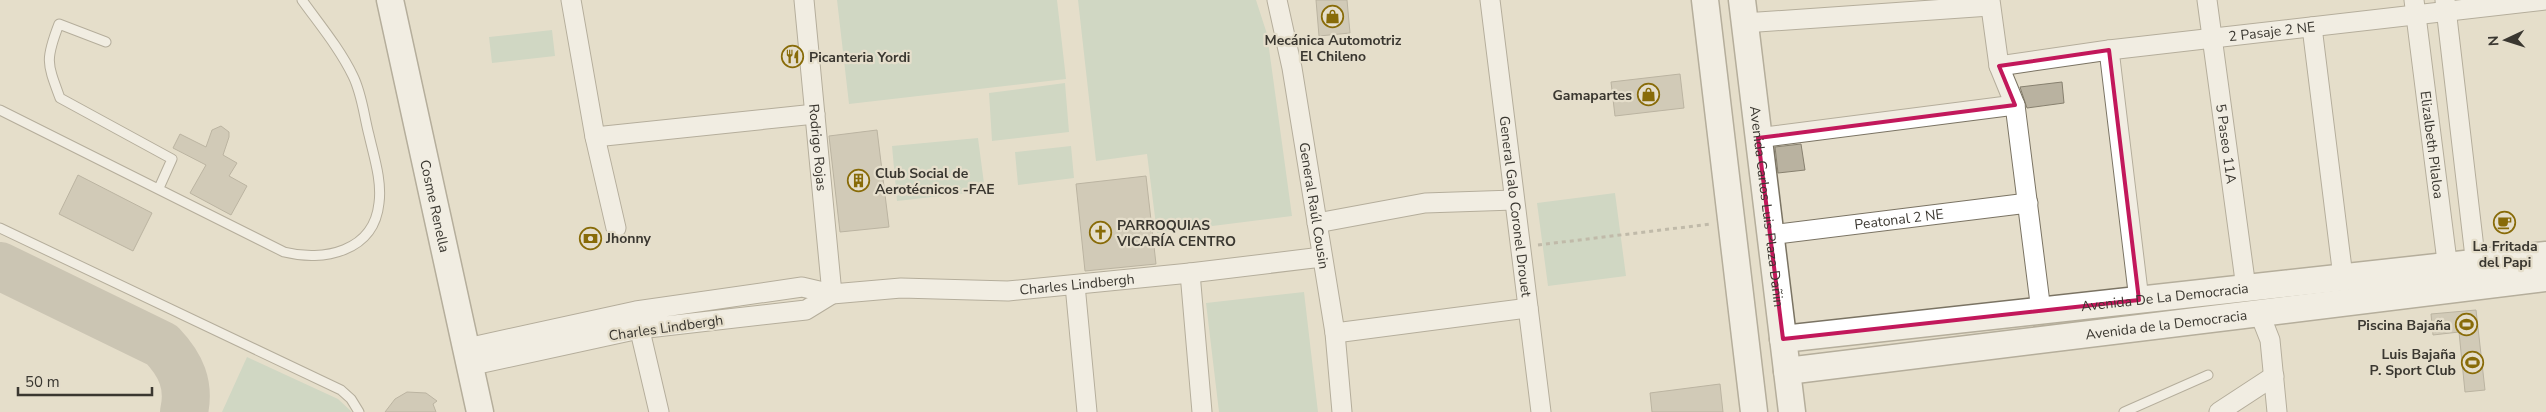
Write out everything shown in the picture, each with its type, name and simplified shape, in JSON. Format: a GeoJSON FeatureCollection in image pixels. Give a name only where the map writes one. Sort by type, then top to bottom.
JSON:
{"type":"FeatureCollection","features":[{"type":"Feature","properties":{"kind":"street","name":"Cosme Renella"},"geometry":{"type":"LineString","coordinates":[[390,0],[405,79],[480,412]]}},
{"type":"Feature","properties":{"kind":"street"},"geometry":{"type":"LineString","coordinates":[[571,0],[595,137],[616,228]]}},
{"type":"Feature","properties":{"kind":"street","name":"Rodrigo Rojas"},"geometry":{"type":"LineString","coordinates":[[804,0],[832,294]]}},
{"type":"Feature","properties":{"kind":"street","name":"General Raúl Cousin"},"geometry":{"type":"LineString","coordinates":[[1277,0],[1292,68],[1318,223],[1335,332],[1342,412]]}},
{"type":"Feature","properties":{"kind":"street","name":"General Galo Coronel Drouet"},"geometry":{"type":"LineString","coordinates":[[1490,0],[1541,412]]}},
{"type":"Feature","properties":{"kind":"street"},"geometry":{"type":"LineString","coordinates":[[1704,0],[1754,412]]}},
{"type":"Feature","properties":{"kind":"street","name":"5 Paseo 11A"},"geometry":{"type":"LineString","coordinates":[[2207,0],[2246,288]]}},
{"type":"Feature","properties":{"kind":"street","name":"2 Pasaje 2 NE"},"geometry":{"type":"LineString","coordinates":[[1999,66],[2109,50],[2312,27],[2415,7],[2544,0]]}},
{"type":"Feature","properties":{"kind":"street"},"geometry":{"type":"LineString","coordinates":[[1743,11],[1990,3],[1999,66],[2014,105],[2041,310]]}},
{"type":"Feature","properties":{"kind":"street"},"geometry":{"type":"LineString","coordinates":[[2445,6],[2477,274],[2546,255]]}},
{"type":"Feature","properties":{"kind":"street","name":"Elizalbeth Pilaloa"},"geometry":{"type":"LineString","coordinates":[[2415,7],[2449,277]]}},
{"type":"Feature","properties":{"kind":"street","name":"Avenida Carlos Luis Plaza Dañin"},"geometry":{"type":"LineString","coordinates":[[1743,11],[1792,412]]}},
{"type":"Feature","properties":{"kind":"street"},"geometry":{"type":"LineString","coordinates":[[2312,27],[2343,277]]}},
{"type":"Feature","properties":{"kind":"street"},"geometry":{"type":"LineString","coordinates":[[2109,50],[2139,300]]}},
{"type":"Feature","properties":{"kind":"street"},"geometry":{"type":"LineString","coordinates":[[1758,138],[2014,105]]}},
{"type":"Feature","properties":{"kind":"street"},"geometry":{"type":"LineString","coordinates":[[595,137],[815,114]]}},
{"type":"Feature","properties":{"kind":"street"},"geometry":{"type":"LineString","coordinates":[[1318,223],[1425,204],[1514,200]]}},
{"type":"Feature","properties":{"kind":"street","name":"Peatonal 2 NE"},"geometry":{"type":"LineString","coordinates":[[1770,235],[2028,203]]}},
{"type":"Feature","properties":{"kind":"street","name":"Charles Lindbergh"},"geometry":{"type":"LineString","coordinates":[[468,357],[636,311],[802,287],[832,294],[901,288],[1008,291],[1190,273],[1322,257]]}},
{"type":"Feature","properties":{"kind":"street"},"geometry":{"type":"LineString","coordinates":[[1190,273],[1202,412]]}},
{"type":"Feature","properties":{"kind":"street","name":"Avenida de la Democracia"},"geometry":{"type":"LineString","coordinates":[[1787,371],[2259,312],[2449,277],[2477,274],[2546,278]]}},
{"type":"Feature","properties":{"kind":"street","name":"Avenida De La Democracia"},"geometry":{"type":"LineString","coordinates":[[1783,339],[2343,277],[2449,277]]}},
{"type":"Feature","properties":{"kind":"street"},"geometry":{"type":"LineString","coordinates":[[1075,285],[1087,412]]}},
{"type":"Feature","properties":{"kind":"street","name":"Charles Lindbergh"},"geometry":{"type":"LineString","coordinates":[[468,357],[639,329],[806,310],[832,294]]}},
{"type":"Feature","properties":{"kind":"street"},"geometry":{"type":"LineString","coordinates":[[1335,332],[1528,308]]}},
{"type":"Feature","properties":{"kind":"street"},"geometry":{"type":"LineString","coordinates":[[636,311],[659,412]]}},
{"type":"Feature","properties":{"kind":"street"},"geometry":{"type":"LineString","coordinates":[[2259,312],[2270,340],[2277,412]]}},
{"type":"Feature","properties":{"kind":"street"},"geometry":{"type":"LineString","coordinates":[[2219,412],[2274,376]]}},
{"type":"Feature","properties":{"kind":"lane"},"geometry":{"type":"LineString","coordinates":[[0,110],[284,252],[303,257],[334,254],[350,247],[366,234],[379,205],[380,186],[360,95],[345,60],[302,0]]}},
{"type":"Feature","properties":{"kind":"lane"},"geometry":{"type":"LineString","coordinates":[[106,42],[59,24],[50,47],[48,67],[60,98],[172,159],[159,188]]}},
{"type":"Feature","properties":{"kind":"lane"},"geometry":{"type":"LineString","coordinates":[[0,228],[341,390],[351,399],[359,412]]}},
{"type":"Feature","properties":{"kind":"lane"},"geometry":{"type":"LineString","coordinates":[[2124,412],[2208,375]]}},
{"type":"Feature","properties":{"kind":"path"},"geometry":{"type":"LineString","coordinates":[[1520,247],[1731,222]]}},
{"type":"Feature","properties":{"kind":"highlighted area"},"geometry":{"type":"Polygon","coordinates":[[[2109,50],[2139,300],[1783,339],[1758,138],[2015,105],[1999,66],[2109,50]]]}},
{"type":"Feature","properties":{"kind":"green space"},"geometry":{"type":"Polygon","coordinates":[[[837,0],[1057,0],[1066,79],[849,104],[837,0]]]}},
{"type":"Feature","properties":{"kind":"green space"},"geometry":{"type":"Polygon","coordinates":[[[1078,0],[1256,0],[1267,34],[1292,216],[1157,233],[1147,154],[1096,161],[1078,0]]]}},
{"type":"Feature","properties":{"kind":"green space"},"geometry":{"type":"Polygon","coordinates":[[[552,30],[555,56],[492,63],[489,37],[552,30]]]}},
{"type":"Feature","properties":{"kind":"green space"},"geometry":{"type":"Polygon","coordinates":[[[1065,83],[1069,132],[992,141],[989,93],[1065,83]]]}},
{"type":"Feature","properties":{"kind":"green space"},"geometry":{"type":"Polygon","coordinates":[[[978,138],[985,191],[897,201],[892,146],[978,138]]]}},
{"type":"Feature","properties":{"kind":"green space"},"geometry":{"type":"Polygon","coordinates":[[[1071,146],[1074,178],[1018,185],[1015,152],[1071,146]]]}},
{"type":"Feature","properties":{"kind":"green space"},"geometry":{"type":"Polygon","coordinates":[[[1615,193],[1626,276],[1548,286],[1537,203],[1615,193]]]}},
{"type":"Feature","properties":{"kind":"green space"},"geometry":{"type":"Polygon","coordinates":[[[1304,292],[1318,412],[1219,412],[1206,303],[1304,292]]]}},
{"type":"Feature","properties":{"kind":"green space"},"geometry":{"type":"Polygon","coordinates":[[[247,357],[338,399],[352,412],[222,412],[247,357]]]}},
{"type":"Feature","properties":{"kind":"building","name":"Mecánica Automotriz El Chileno"},"geometry":{"type":"Polygon","coordinates":[[[1316,0],[1347,0],[1350,33],[1319,36],[1316,0]]]}},
{"type":"Feature","properties":{"kind":"building","name":"Gamapartes"},"geometry":{"type":"Polygon","coordinates":[[[1680,74],[1684,108],[1615,116],[1611,82],[1680,74]]]}},
{"type":"Feature","properties":{"kind":"building"},"geometry":{"type":"Polygon","coordinates":[[[2062,82],[2064,103],[2027,108],[2020,87],[2062,82]]]}},
{"type":"Feature","properties":{"kind":"building"},"geometry":{"type":"Polygon","coordinates":[[[221,126],[229,132],[223,155],[237,163],[229,176],[247,186],[231,215],[190,193],[206,165],[173,148],[180,134],[206,147],[212,130],[221,126]]]}},
{"type":"Feature","properties":{"kind":"building","name":"Club Social de Aerotécnicos -FAE"},"geometry":{"type":"Polygon","coordinates":[[[877,130],[889,227],[840,232],[829,136],[877,130]]]}},
{"type":"Feature","properties":{"kind":"building"},"geometry":{"type":"Polygon","coordinates":[[[1801,144],[1805,170],[1778,173],[1775,147],[1801,144]]]}},
{"type":"Feature","properties":{"kind":"building"},"geometry":{"type":"Polygon","coordinates":[[[78,175],[152,213],[133,251],[59,214],[78,175]]]}},
{"type":"Feature","properties":{"kind":"building"},"geometry":{"type":"Polygon","coordinates":[[[1146,176],[1156,264],[1085,271],[1076,184],[1146,176]]]}},
{"type":"Feature","properties":{"kind":"building","name":"Luis Bajaña P. Sport Club"},"geometry":{"type":"Polygon","coordinates":[[[2476,310],[2485,390],[2465,392],[2459,332],[2433,335],[2431,314],[2476,310]]]}},
{"type":"Feature","properties":{"kind":"building"},"geometry":{"type":"Polygon","coordinates":[[[1720,384],[1723,412],[1652,412],[1650,393],[1720,384]]]}},
{"type":"Feature","properties":{"kind":"building"},"geometry":{"type":"Polygon","coordinates":[[[407,392],[426,393],[437,401],[433,404],[436,412],[385,412],[395,399],[407,392]]]}},
{"type":"Feature","properties":{"kind":"taxiway"},"geometry":{"type":"LineString","coordinates":[[0,266],[162,345],[179,368],[185,384],[186,402],[184,412]]}},
{"type":"Feature","properties":{"kind":"place","name":"Mecánica Automotriz El Chileno"},"geometry":{"type":"Point","coordinates":[1333,17]}},
{"type":"Feature","properties":{"kind":"place","name":"Picanteria Yordi"},"geometry":{"type":"Point","coordinates":[793,57]}},
{"type":"Feature","properties":{"kind":"place","name":"Gamapartes"},"geometry":{"type":"Point","coordinates":[1648,95]}},
{"type":"Feature","properties":{"kind":"place","name":"Club Social de Aerotécnicos -FAE"},"geometry":{"type":"Point","coordinates":[859,181]}},
{"type":"Feature","properties":{"kind":"place","name":"La Fritada del Papi"},"geometry":{"type":"Point","coordinates":[2505,223]}},
{"type":"Feature","properties":{"kind":"place","name":"PARROQUIAS VICARÍA CENTRO"},"geometry":{"type":"Point","coordinates":[1101,233]}},
{"type":"Feature","properties":{"kind":"place","name":"Jhonny"},"geometry":{"type":"Point","coordinates":[590,238]}},
{"type":"Feature","properties":{"kind":"place","name":"Piscina Bajaña"},"geometry":{"type":"Point","coordinates":[2467,325]}},
{"type":"Feature","properties":{"kind":"place","name":"Luis Bajaña P. Sport Club"},"geometry":{"type":"Point","coordinates":[2472,362]}}]}
